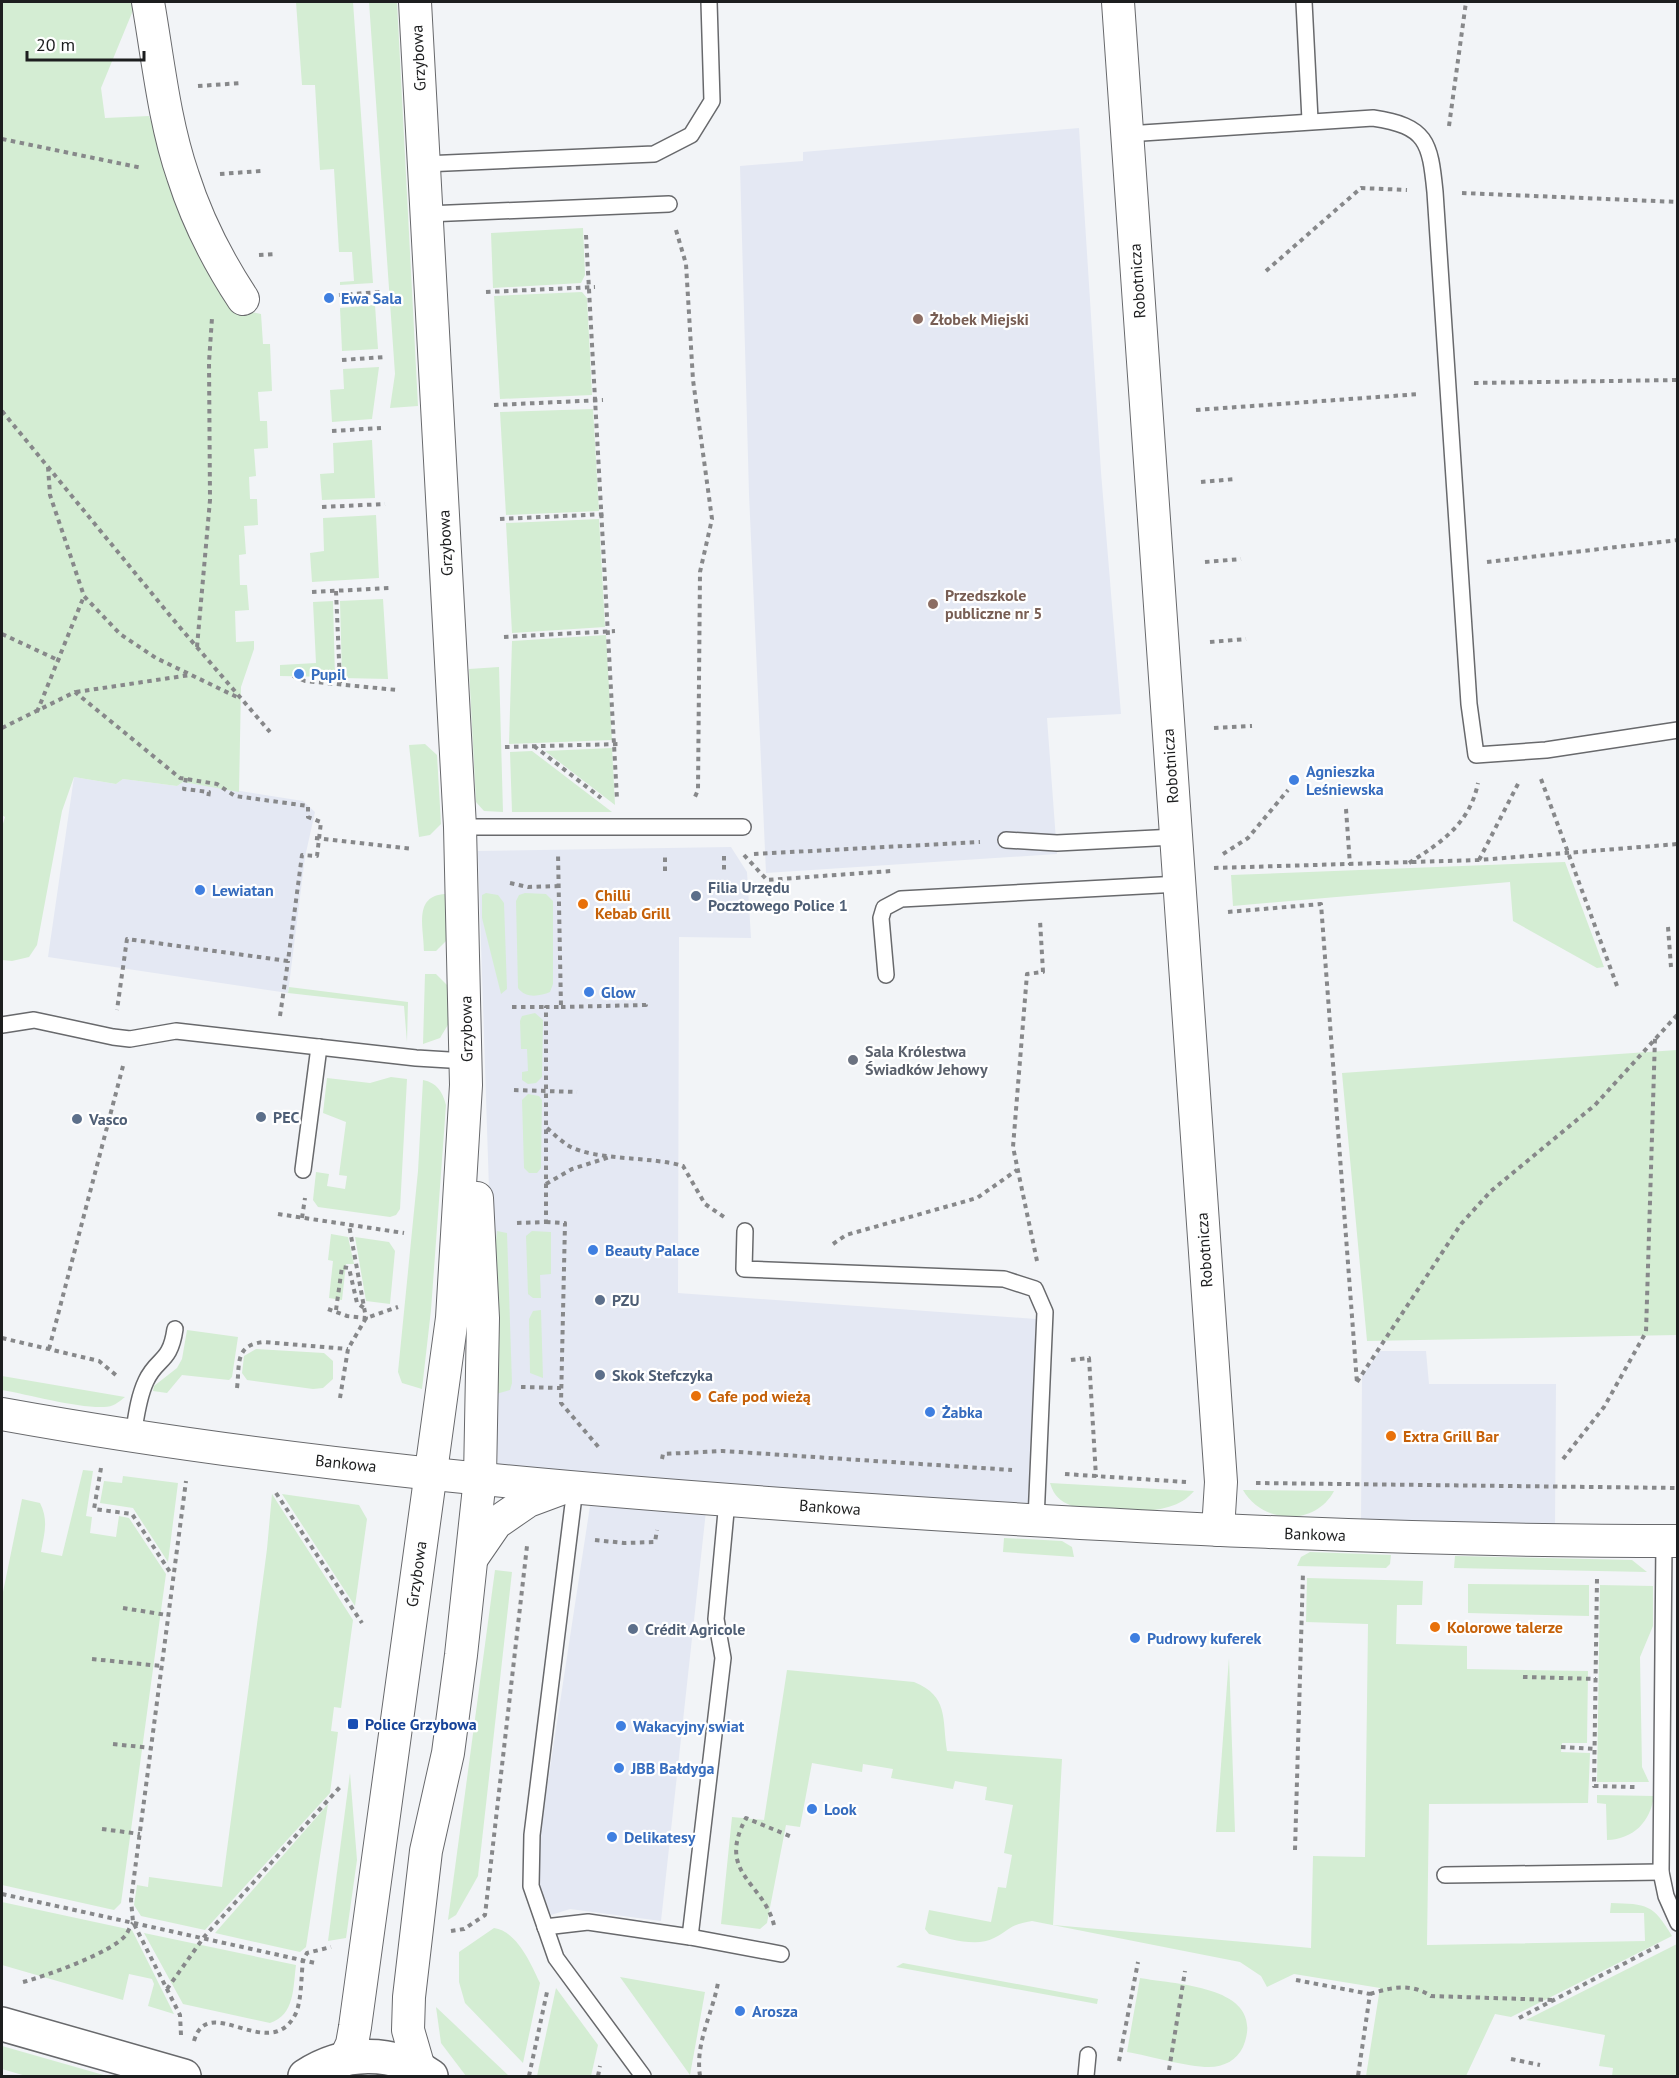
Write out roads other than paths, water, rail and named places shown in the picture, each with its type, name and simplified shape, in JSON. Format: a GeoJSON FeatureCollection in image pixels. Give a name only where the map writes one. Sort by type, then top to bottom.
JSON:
{"type":"FeatureCollection","features":[{"type":"Feature","properties":{"kind":"street"},"geometry":{"type":"LineString","coordinates":[[148,2],[162,88],[183,176],[216,258],[243,299]]}},
{"type":"Feature","properties":{"kind":"street","name":"Grzybowa"},"geometry":{"type":"LineString","coordinates":[[415,2],[460,827],[466,1073],[477,1193],[483,1318],[480,1478],[474,1556],[448,1753],[426,1851],[409,1997],[408,2030],[425,2072]]}},
{"type":"Feature","properties":{"kind":"street","name":"Robotnicza"},"geometry":{"type":"LineString","coordinates":[[1118,2],[1221,1482],[1218,1530]]}},
{"type":"Feature","properties":{"kind":"street","name":"Grzybowa"},"geometry":{"type":"LineString","coordinates":[[345,2059],[352,2044],[357,2018],[452,1318],[466,1073]]}},
{"type":"Feature","properties":{"kind":"street","name":"Bankowa"},"geometry":{"type":"LineString","coordinates":[[2,1414],[133,1436],[480,1478],[727,1501],[1218,1530],[1374,1536],[1671,1541]]}},
{"type":"Feature","properties":{"kind":"street","name":"Grzybowa"},"geometry":{"type":"LineString","coordinates":[[474,1556],[496,1523],[528,1501],[571,1487]]}},
{"type":"Feature","properties":{"kind":"street"},"geometry":{"type":"LineString","coordinates":[[2,2024],[188,2062]]}},
{"type":"Feature","properties":{"kind":"street"},"geometry":{"type":"LineString","coordinates":[[305,2076],[331,2063],[372,2056],[391,2058],[425,2072]]}},
{"type":"Feature","properties":{"kind":"lane"},"geometry":{"type":"LineString","coordinates":[[424,164],[654,154],[691,135],[712,101],[709,2]]}},
{"type":"Feature","properties":{"kind":"lane"},"geometry":{"type":"LineString","coordinates":[[1304,2],[1310,120]]}},
{"type":"Feature","properties":{"kind":"lane"},"geometry":{"type":"LineString","coordinates":[[1127,134],[1310,120],[1374,118],[1398,122],[1421,136],[1431,152],[1435,192],[1468,680],[1476,755],[1529,751],[1677,730]]}},
{"type":"Feature","properties":{"kind":"lane"},"geometry":{"type":"LineString","coordinates":[[427,214],[669,204]]}},
{"type":"Feature","properties":{"kind":"lane"},"geometry":{"type":"LineString","coordinates":[[460,827],[743,827]]}},
{"type":"Feature","properties":{"kind":"lane"},"geometry":{"type":"LineString","coordinates":[[1006,840],[1056,843],[1175,837]]}},
{"type":"Feature","properties":{"kind":"lane"},"geometry":{"type":"LineString","coordinates":[[886,975],[881,918],[884,908],[901,899],[1179,884]]}},
{"type":"Feature","properties":{"kind":"lane"},"geometry":{"type":"LineString","coordinates":[[2,1025],[34,1020],[130,1039],[176,1031],[318,1047],[466,1073]]}},
{"type":"Feature","properties":{"kind":"lane"},"geometry":{"type":"LineString","coordinates":[[303,1170],[318,1047]]}},
{"type":"Feature","properties":{"kind":"lane"},"geometry":{"type":"LineString","coordinates":[[745,1231],[744,1269],[1004,1279],[1035,1289],[1045,1312],[1036,1520]]}},
{"type":"Feature","properties":{"kind":"lane"},"geometry":{"type":"LineString","coordinates":[[133,1436],[141,1395],[150,1373],[168,1356],[175,1329]]}},
{"type":"Feature","properties":{"kind":"lane"},"geometry":{"type":"LineString","coordinates":[[571,1487],[529,1863],[531,1886],[556,1958],[643,2076]]}},
{"type":"Feature","properties":{"kind":"lane"},"geometry":{"type":"LineString","coordinates":[[690,1937],[723,1658],[716,1619],[727,1501]]}},
{"type":"Feature","properties":{"kind":"lane","name":"Bankowa"},"geometry":{"type":"LineString","coordinates":[[1671,1541],[1661,1872],[1666,1896],[1677,1923]]}},
{"type":"Feature","properties":{"kind":"lane"},"geometry":{"type":"LineString","coordinates":[[1445,1875],[1661,1872]]}},
{"type":"Feature","properties":{"kind":"lane"},"geometry":{"type":"LineString","coordinates":[[545,1927],[588,1922],[690,1937],[781,1954]]}},
{"type":"Feature","properties":{"kind":"lane"},"geometry":{"type":"LineString","coordinates":[[1086,2076],[1088,2055]]}},
{"type":"Feature","properties":{"kind":"place","name":"Ewa Sala"},"geometry":{"type":"Point","coordinates":[329,298]}},
{"type":"Feature","properties":{"kind":"place","name":"Żłobek Miejski"},"geometry":{"type":"Point","coordinates":[918,319]}},
{"type":"Feature","properties":{"kind":"place","name":"Przedszkole publiczne nr 5"},"geometry":{"type":"Point","coordinates":[933,604]}},
{"type":"Feature","properties":{"kind":"place","name":"Pupil"},"geometry":{"type":"Point","coordinates":[299,674]}},
{"type":"Feature","properties":{"kind":"place","name":"Agnieszka Leśniewska"},"geometry":{"type":"Point","coordinates":[1294,780]}},
{"type":"Feature","properties":{"kind":"place","name":"Lewiatan"},"geometry":{"type":"Point","coordinates":[200,890]}},
{"type":"Feature","properties":{"kind":"place","name":"Filia Urzędu Pocztowego Police 1"},"geometry":{"type":"Point","coordinates":[696,896]}},
{"type":"Feature","properties":{"kind":"place","name":"Chilli Kebab Grill"},"geometry":{"type":"Point","coordinates":[583,904]}},
{"type":"Feature","properties":{"kind":"place","name":"Glow"},"geometry":{"type":"Point","coordinates":[589,992]}},
{"type":"Feature","properties":{"kind":"place","name":"Sala Królestwa Świadków Jehowy"},"geometry":{"type":"Point","coordinates":[853,1060]}},
{"type":"Feature","properties":{"kind":"place","name":"PEC"},"geometry":{"type":"Point","coordinates":[261,1117]}},
{"type":"Feature","properties":{"kind":"place","name":"Vasco"},"geometry":{"type":"Point","coordinates":[77,1119]}},
{"type":"Feature","properties":{"kind":"place","name":"Beauty Palace"},"geometry":{"type":"Point","coordinates":[593,1250]}},
{"type":"Feature","properties":{"kind":"place","name":"PZU"},"geometry":{"type":"Point","coordinates":[600,1300]}},
{"type":"Feature","properties":{"kind":"place","name":"Skok Stefczyka"},"geometry":{"type":"Point","coordinates":[600,1375]}},
{"type":"Feature","properties":{"kind":"place","name":"Cafe pod wieżą"},"geometry":{"type":"Point","coordinates":[696,1396]}},
{"type":"Feature","properties":{"kind":"place","name":"Żabka"},"geometry":{"type":"Point","coordinates":[930,1412]}},
{"type":"Feature","properties":{"kind":"place","name":"Extra Grill Bar"},"geometry":{"type":"Point","coordinates":[1391,1436]}},
{"type":"Feature","properties":{"kind":"place","name":"Kolorowe talerze"},"geometry":{"type":"Point","coordinates":[1435,1627]}},
{"type":"Feature","properties":{"kind":"place","name":"Crédit Agricole"},"geometry":{"type":"Point","coordinates":[633,1629]}},
{"type":"Feature","properties":{"kind":"place","name":"Pudrowy kuferek"},"geometry":{"type":"Point","coordinates":[1135,1638]}},
{"type":"Feature","properties":{"kind":"place","name":"Police Grzybowa"},"geometry":{"type":"Point","coordinates":[353,1724]}},
{"type":"Feature","properties":{"kind":"place","name":"Wakacyjny swiat"},"geometry":{"type":"Point","coordinates":[621,1726]}},
{"type":"Feature","properties":{"kind":"place","name":"JBB Bałdyga"},"geometry":{"type":"Point","coordinates":[619,1768]}},
{"type":"Feature","properties":{"kind":"place","name":"Look"},"geometry":{"type":"Point","coordinates":[812,1809]}},
{"type":"Feature","properties":{"kind":"place","name":"Delikatesy"},"geometry":{"type":"Point","coordinates":[612,1837]}},
{"type":"Feature","properties":{"kind":"place","name":"Arosza"},"geometry":{"type":"Point","coordinates":[740,2011]}}]}
